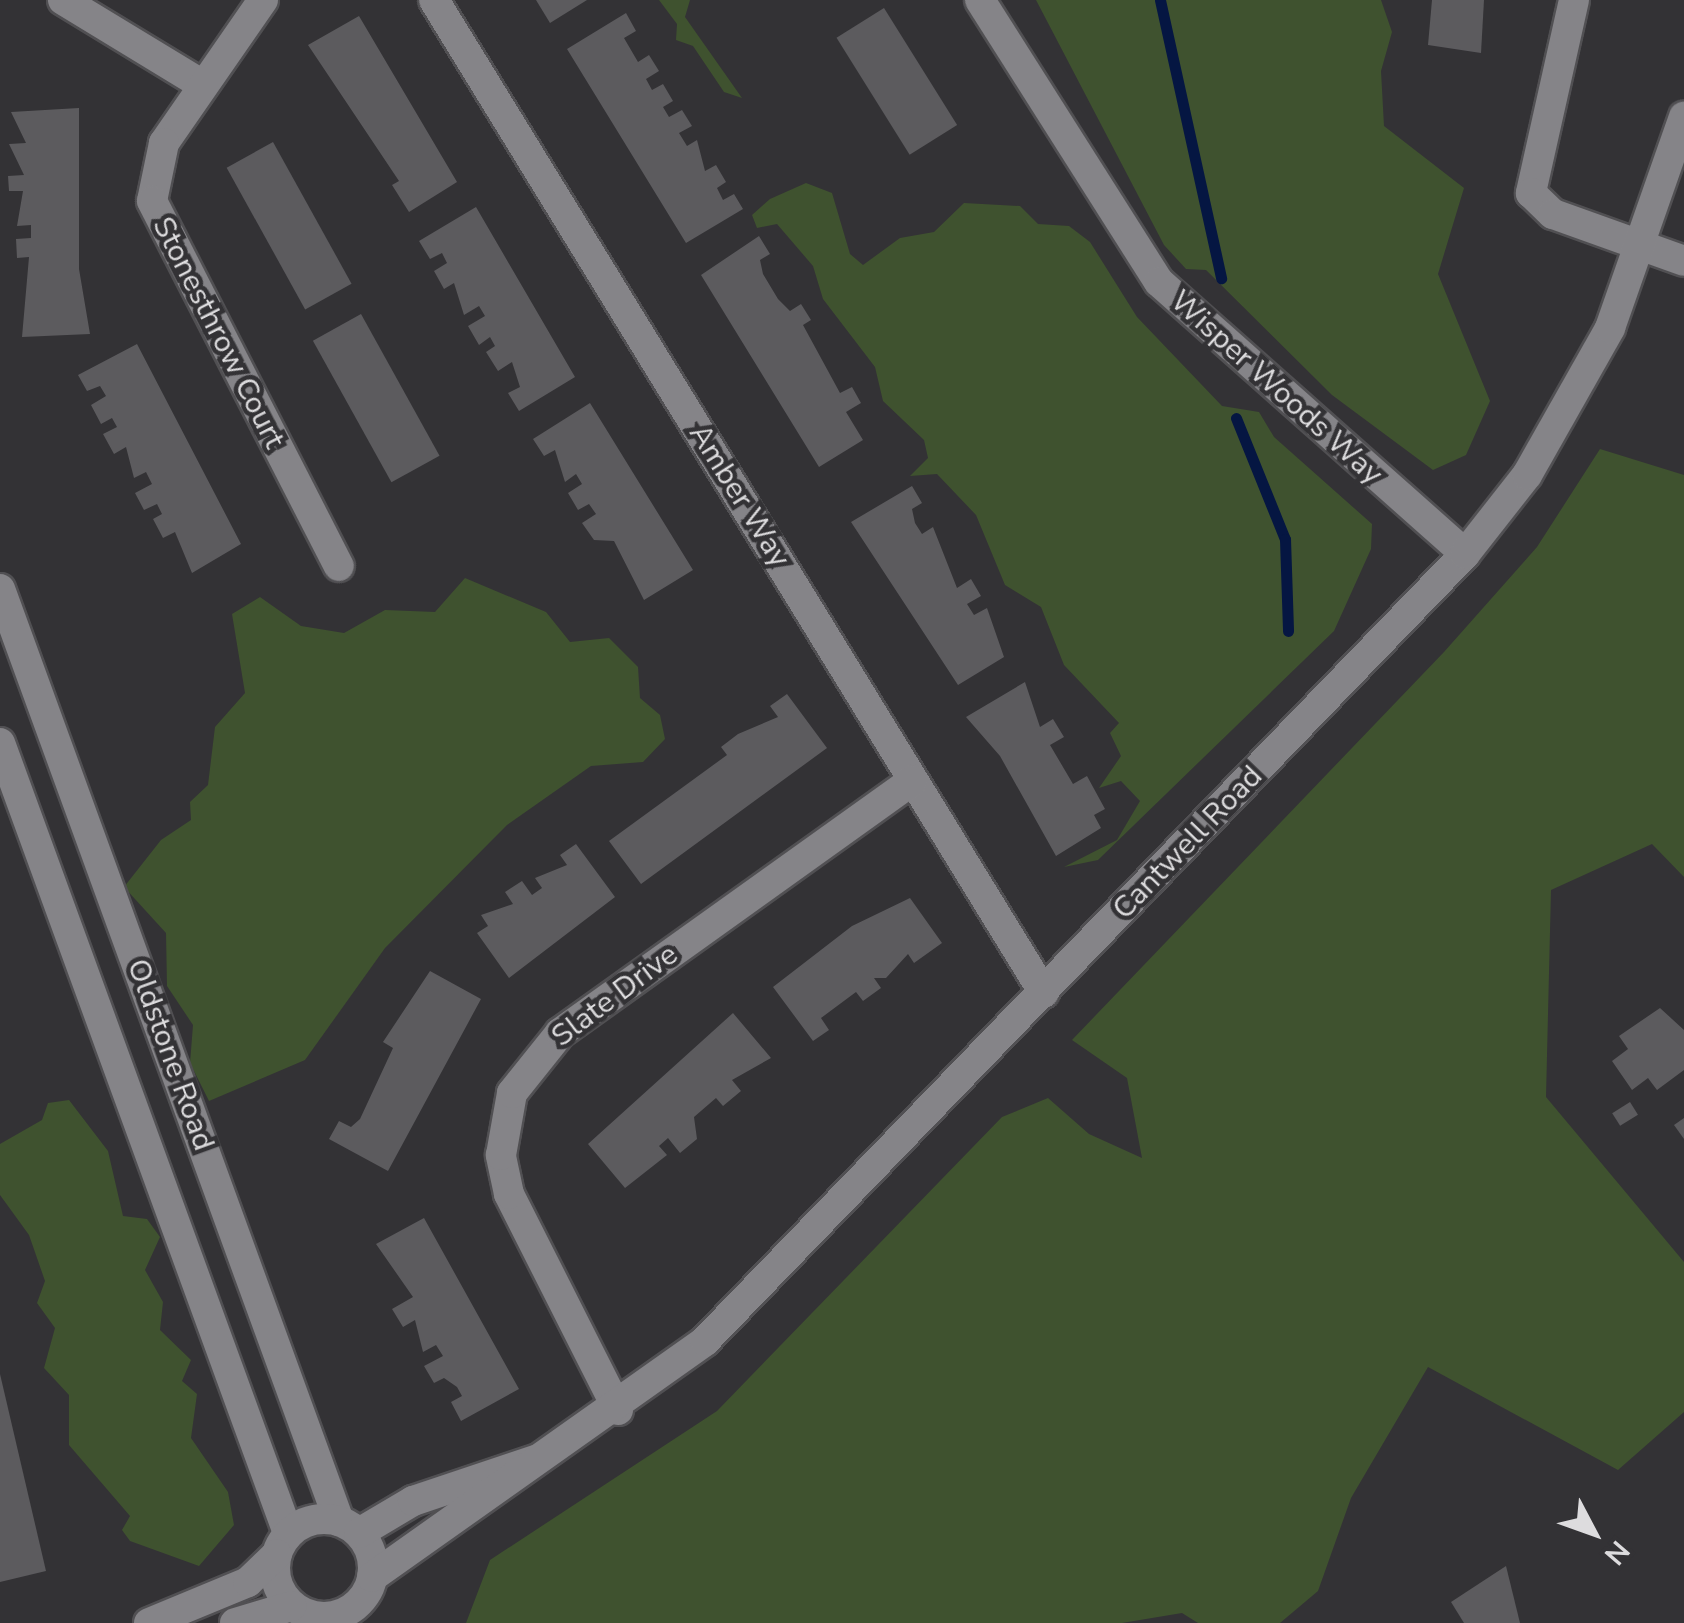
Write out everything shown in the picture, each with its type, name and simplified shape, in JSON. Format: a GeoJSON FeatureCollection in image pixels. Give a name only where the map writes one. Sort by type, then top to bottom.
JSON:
{"type":"FeatureCollection","features":[{"type":"Feature","properties":{"kind":"street"},"geometry":{"type":"LineString","coordinates":[[63,0],[201,84]]}},
{"type":"Feature","properties":{"kind":"street","name":"Stonesthrow Court"},"geometry":{"type":"LineString","coordinates":[[263,0],[201,84],[154,170],[157,226],[339,566]]}},
{"type":"Feature","properties":{"kind":"street","name":"Amber Way"},"geometry":{"type":"LineString","coordinates":[[434,0],[1044,992]]}},
{"type":"Feature","properties":{"kind":"street","name":"Wisper Woods Way"},"geometry":{"type":"LineString","coordinates":[[980,0],[1159,282],[1465,554]]}},
{"type":"Feature","properties":{"kind":"street"},"geometry":{"type":"LineString","coordinates":[[1574,0],[1531,193],[1553,214],[1644,250],[1684,261]]}},
{"type":"Feature","properties":{"kind":"street","name":"Cantwell Road"},"geometry":{"type":"LineString","coordinates":[[369,1585],[542,1459],[618,1410],[705,1341],[1465,554],[1570,406],[1644,250],[1684,117]]}},
{"type":"Feature","properties":{"kind":"street","name":"Oldstone Road"},"geometry":{"type":"LineString","coordinates":[[0,588],[349,1527]]}},
{"type":"Feature","properties":{"kind":"street","name":"Oldstone Road"},"geometry":{"type":"LineString","coordinates":[[0,743],[282,1544]]}},
{"type":"Feature","properties":{"kind":"street","name":"Slate Drive"},"geometry":{"type":"LineString","coordinates":[[618,1410],[510,1194],[501,1155],[512,1093],[560,1033],[913,780]]}},
{"type":"Feature","properties":{"kind":"street","name":"Cantwell Road"},"geometry":{"type":"LineString","coordinates":[[349,1527],[413,1500],[542,1459]]}},
{"type":"Feature","properties":{"kind":"street"},"geometry":{"type":"LineString","coordinates":[[149,1623],[248,1582],[282,1544],[316,1519],[349,1527],[378,1623]]}},
{"type":"Feature","properties":{"kind":"street"},"geometry":{"type":"LineString","coordinates":[[282,1544],[275,1577],[303,1614]]}},
{"type":"Feature","properties":{"kind":"street"},"geometry":{"type":"LineString","coordinates":[[235,1623],[303,1614],[341,1614],[369,1585]]}},
{"type":"Feature","properties":{"kind":"green space"},"geometry":{"type":"Polygon","coordinates":[[[659,0],[690,0],[685,17],[742,98],[724,92],[693,46],[676,40],[677,24],[659,0]]]}},
{"type":"Feature","properties":{"kind":"green space"},"geometry":{"type":"Polygon","coordinates":[[[1036,0],[1381,0],[1392,32],[1381,71],[1384,126],[1464,188],[1438,274],[1490,401],[1466,455],[1433,470],[1332,395],[1206,270],[1186,269],[1164,245],[1036,0]]]}},
{"type":"Feature","properties":{"kind":"green space"},"geometry":{"type":"Polygon","coordinates":[[[806,183],[832,193],[850,254],[863,265],[900,238],[934,232],[964,203],[1020,206],[1038,224],[1069,226],[1090,242],[1137,317],[1222,406],[1259,412],[1274,437],[1372,524],[1371,549],[1334,631],[1098,860],[1064,867],[1117,840],[1140,801],[1121,781],[1099,788],[1121,756],[1110,733],[1119,723],[1064,665],[1041,607],[1005,585],[976,515],[937,474],[910,476],[928,458],[924,440],[883,401],[875,367],[823,299],[813,266],[777,224],[757,228],[752,215],[770,199],[806,183]]]}},
{"type":"Feature","properties":{"kind":"green space"},"geometry":{"type":"Polygon","coordinates":[[[1600,449],[1684,475],[1684,877],[1652,844],[1551,890],[1546,1097],[1684,1262],[1684,1412],[1618,1470],[1428,1367],[1351,1498],[1318,1591],[1280,1623],[1198,1623],[1182,1613],[1122,1623],[466,1623],[490,1560],[717,1411],[1002,1117],[1048,1098],[1089,1134],[1142,1158],[1127,1078],[1072,1040],[1444,652],[1537,547],[1600,449]]]}},
{"type":"Feature","properties":{"kind":"green space"},"geometry":{"type":"Polygon","coordinates":[[[465,578],[546,612],[570,642],[609,638],[638,667],[640,698],[660,715],[665,739],[643,762],[591,766],[507,825],[385,948],[305,1060],[209,1101],[190,1063],[193,1025],[167,986],[166,933],[124,887],[161,840],[191,820],[190,802],[208,785],[215,727],[245,693],[232,614],[260,597],[301,626],[344,633],[385,610],[435,612],[465,578]]]}},
{"type":"Feature","properties":{"kind":"green space"},"geometry":{"type":"Polygon","coordinates":[[[69,1100],[108,1151],[123,1216],[147,1219],[160,1237],[145,1270],[163,1302],[160,1330],[191,1360],[182,1381],[197,1394],[191,1438],[228,1492],[234,1525],[199,1566],[130,1541],[122,1530],[130,1516],[69,1445],[69,1395],[44,1368],[55,1328],[37,1303],[45,1281],[29,1235],[0,1195],[0,1144],[42,1120],[48,1103],[69,1100]]]}},
{"type":"Feature","properties":{"kind":"building"},"geometry":{"type":"Polygon","coordinates":[[[536,0],[587,0],[550,23],[536,0]]]}},
{"type":"Feature","properties":{"kind":"building"},"geometry":{"type":"Polygon","coordinates":[[[1432,0],[1484,0],[1481,53],[1428,45],[1432,0]]]}},
{"type":"Feature","properties":{"kind":"building"},"geometry":{"type":"Polygon","coordinates":[[[884,8],[957,125],[910,155],[837,38],[884,8]]]}},
{"type":"Feature","properties":{"kind":"building"},"geometry":{"type":"Polygon","coordinates":[[[626,13],[636,31],[624,38],[638,62],[649,55],[659,71],[646,79],[652,90],[663,84],[673,101],[663,107],[669,117],[682,110],[692,126],[679,133],[687,146],[697,140],[705,171],[716,165],[726,182],[717,188],[723,200],[734,194],[743,209],[686,243],[567,49],[626,13]]]}},
{"type":"Feature","properties":{"kind":"building"},"geometry":{"type":"Polygon","coordinates":[[[359,16],[457,182],[409,212],[392,185],[399,181],[308,45],[359,16]]]}},
{"type":"Feature","properties":{"kind":"building"},"geometry":{"type":"Polygon","coordinates":[[[79,108],[79,269],[90,334],[22,337],[29,257],[17,258],[16,239],[31,238],[31,225],[17,226],[23,191],[9,191],[8,176],[24,175],[9,144],[26,143],[11,112],[79,108]]]}},
{"type":"Feature","properties":{"kind":"building"},"geometry":{"type":"Polygon","coordinates":[[[273,142],[352,284],[305,309],[227,168],[273,142]]]}},
{"type":"Feature","properties":{"kind":"building"},"geometry":{"type":"Polygon","coordinates":[[[476,207],[575,377],[519,411],[508,393],[520,387],[512,362],[498,371],[486,352],[495,346],[490,337],[479,345],[468,326],[485,316],[479,306],[464,315],[454,283],[444,289],[434,271],[447,263],[442,253],[430,259],[419,241],[476,207]]]}},
{"type":"Feature","properties":{"kind":"building"},"geometry":{"type":"Polygon","coordinates":[[[759,236],[770,254],[760,260],[763,274],[778,299],[790,311],[801,304],[811,320],[803,325],[840,393],[852,387],[861,403],[846,412],[863,440],[819,467],[701,275],[759,236]]]}},
{"type":"Feature","properties":{"kind":"building"},"geometry":{"type":"Polygon","coordinates":[[[361,314],[440,456],[391,482],[313,341],[361,314]]]}},
{"type":"Feature","properties":{"kind":"building"},"geometry":{"type":"Polygon","coordinates":[[[137,344],[241,544],[192,573],[175,532],[163,538],[153,519],[162,514],[157,504],[144,510],[135,493],[152,484],[146,472],[134,478],[126,447],[114,454],[103,434],[117,427],[112,418],[101,424],[91,405],[106,396],[100,386],[87,391],[78,375],[137,344]]]}},
{"type":"Feature","properties":{"kind":"building"},"geometry":{"type":"Polygon","coordinates":[[[590,403],[693,570],[644,600],[614,541],[594,540],[582,523],[596,514],[589,504],[578,510],[568,493],[582,484],[576,474],[565,482],[555,450],[544,456],[533,439],[590,403]]]}},
{"type":"Feature","properties":{"kind":"building"},"geometry":{"type":"Polygon","coordinates":[[[912,486],[922,503],[912,509],[915,523],[922,534],[933,527],[957,588],[971,579],[981,596],[967,604],[974,615],[987,608],[1004,657],[958,685],[851,522],[912,486]]]}},
{"type":"Feature","properties":{"kind":"building"},"geometry":{"type":"Polygon","coordinates":[[[1025,682],[1040,727],[1053,719],[1064,737],[1050,745],[1073,784],[1087,776],[1105,809],[1094,815],[1101,828],[1056,856],[1000,756],[966,717],[1025,682]]]}},
{"type":"Feature","properties":{"kind":"building"},"geometry":{"type":"Polygon","coordinates":[[[787,694],[827,748],[641,884],[609,841],[727,755],[721,747],[738,734],[778,717],[770,706],[787,694]]]}},
{"type":"Feature","properties":{"kind":"building"},"geometry":{"type":"Polygon","coordinates":[[[576,844],[615,897],[509,978],[477,933],[488,926],[481,915],[513,904],[505,892],[522,881],[532,895],[542,888],[535,878],[567,865],[560,855],[576,844]]]}},
{"type":"Feature","properties":{"kind":"building"},"geometry":{"type":"Polygon","coordinates":[[[910,898],[942,943],[914,963],[908,954],[886,978],[874,978],[881,988],[863,1001],[856,992],[821,1018],[829,1030],[813,1041],[773,987],[852,926],[910,898]]]}},
{"type":"Feature","properties":{"kind":"building"},"geometry":{"type":"Polygon","coordinates":[[[430,971],[481,999],[388,1171],[329,1139],[339,1121],[351,1127],[360,1119],[393,1048],[383,1042],[430,971]]]}},
{"type":"Feature","properties":{"kind":"building"},"geometry":{"type":"Polygon","coordinates":[[[1660,1008],[1684,1030],[1684,1070],[1657,1090],[1648,1078],[1632,1090],[1612,1061],[1628,1049],[1619,1036],[1660,1008]]]}},
{"type":"Feature","properties":{"kind":"building"},"geometry":{"type":"Polygon","coordinates":[[[733,1013],[771,1058],[732,1080],[741,1091],[723,1106],[716,1098],[694,1117],[697,1139],[680,1153],[668,1138],[659,1146],[667,1155],[625,1188],[588,1144],[733,1013]]]}},
{"type":"Feature","properties":{"kind":"building"},"geometry":{"type":"Polygon","coordinates":[[[1630,1102],[1638,1115],[1620,1126],[1612,1113],[1630,1102]]]}},
{"type":"Feature","properties":{"kind":"building"},"geometry":{"type":"Polygon","coordinates":[[[1684,1118],[1684,1139],[1674,1125],[1684,1118]]]}},
{"type":"Feature","properties":{"kind":"building"},"geometry":{"type":"Polygon","coordinates":[[[424,1218],[519,1389],[461,1421],[451,1402],[462,1396],[457,1387],[444,1378],[434,1383],[424,1366],[443,1356],[436,1345],[423,1352],[415,1320],[403,1327],[392,1309],[413,1297],[376,1244],[424,1218]]]}},
{"type":"Feature","properties":{"kind":"building"},"geometry":{"type":"Polygon","coordinates":[[[0,1374],[46,1571],[0,1582],[0,1374]]]}},
{"type":"Feature","properties":{"kind":"building"},"geometry":{"type":"Polygon","coordinates":[[[1506,1566],[1520,1623],[1464,1623],[1451,1602],[1506,1566]]]}},
{"type":"Feature","properties":{"kind":"waterway"},"geometry":{"type":"LineString","coordinates":[[1160,0],[1221,278]]}},
{"type":"Feature","properties":{"kind":"waterway"},"geometry":{"type":"LineString","coordinates":[[1236,418],[1285,539],[1288,631]]}}]}
